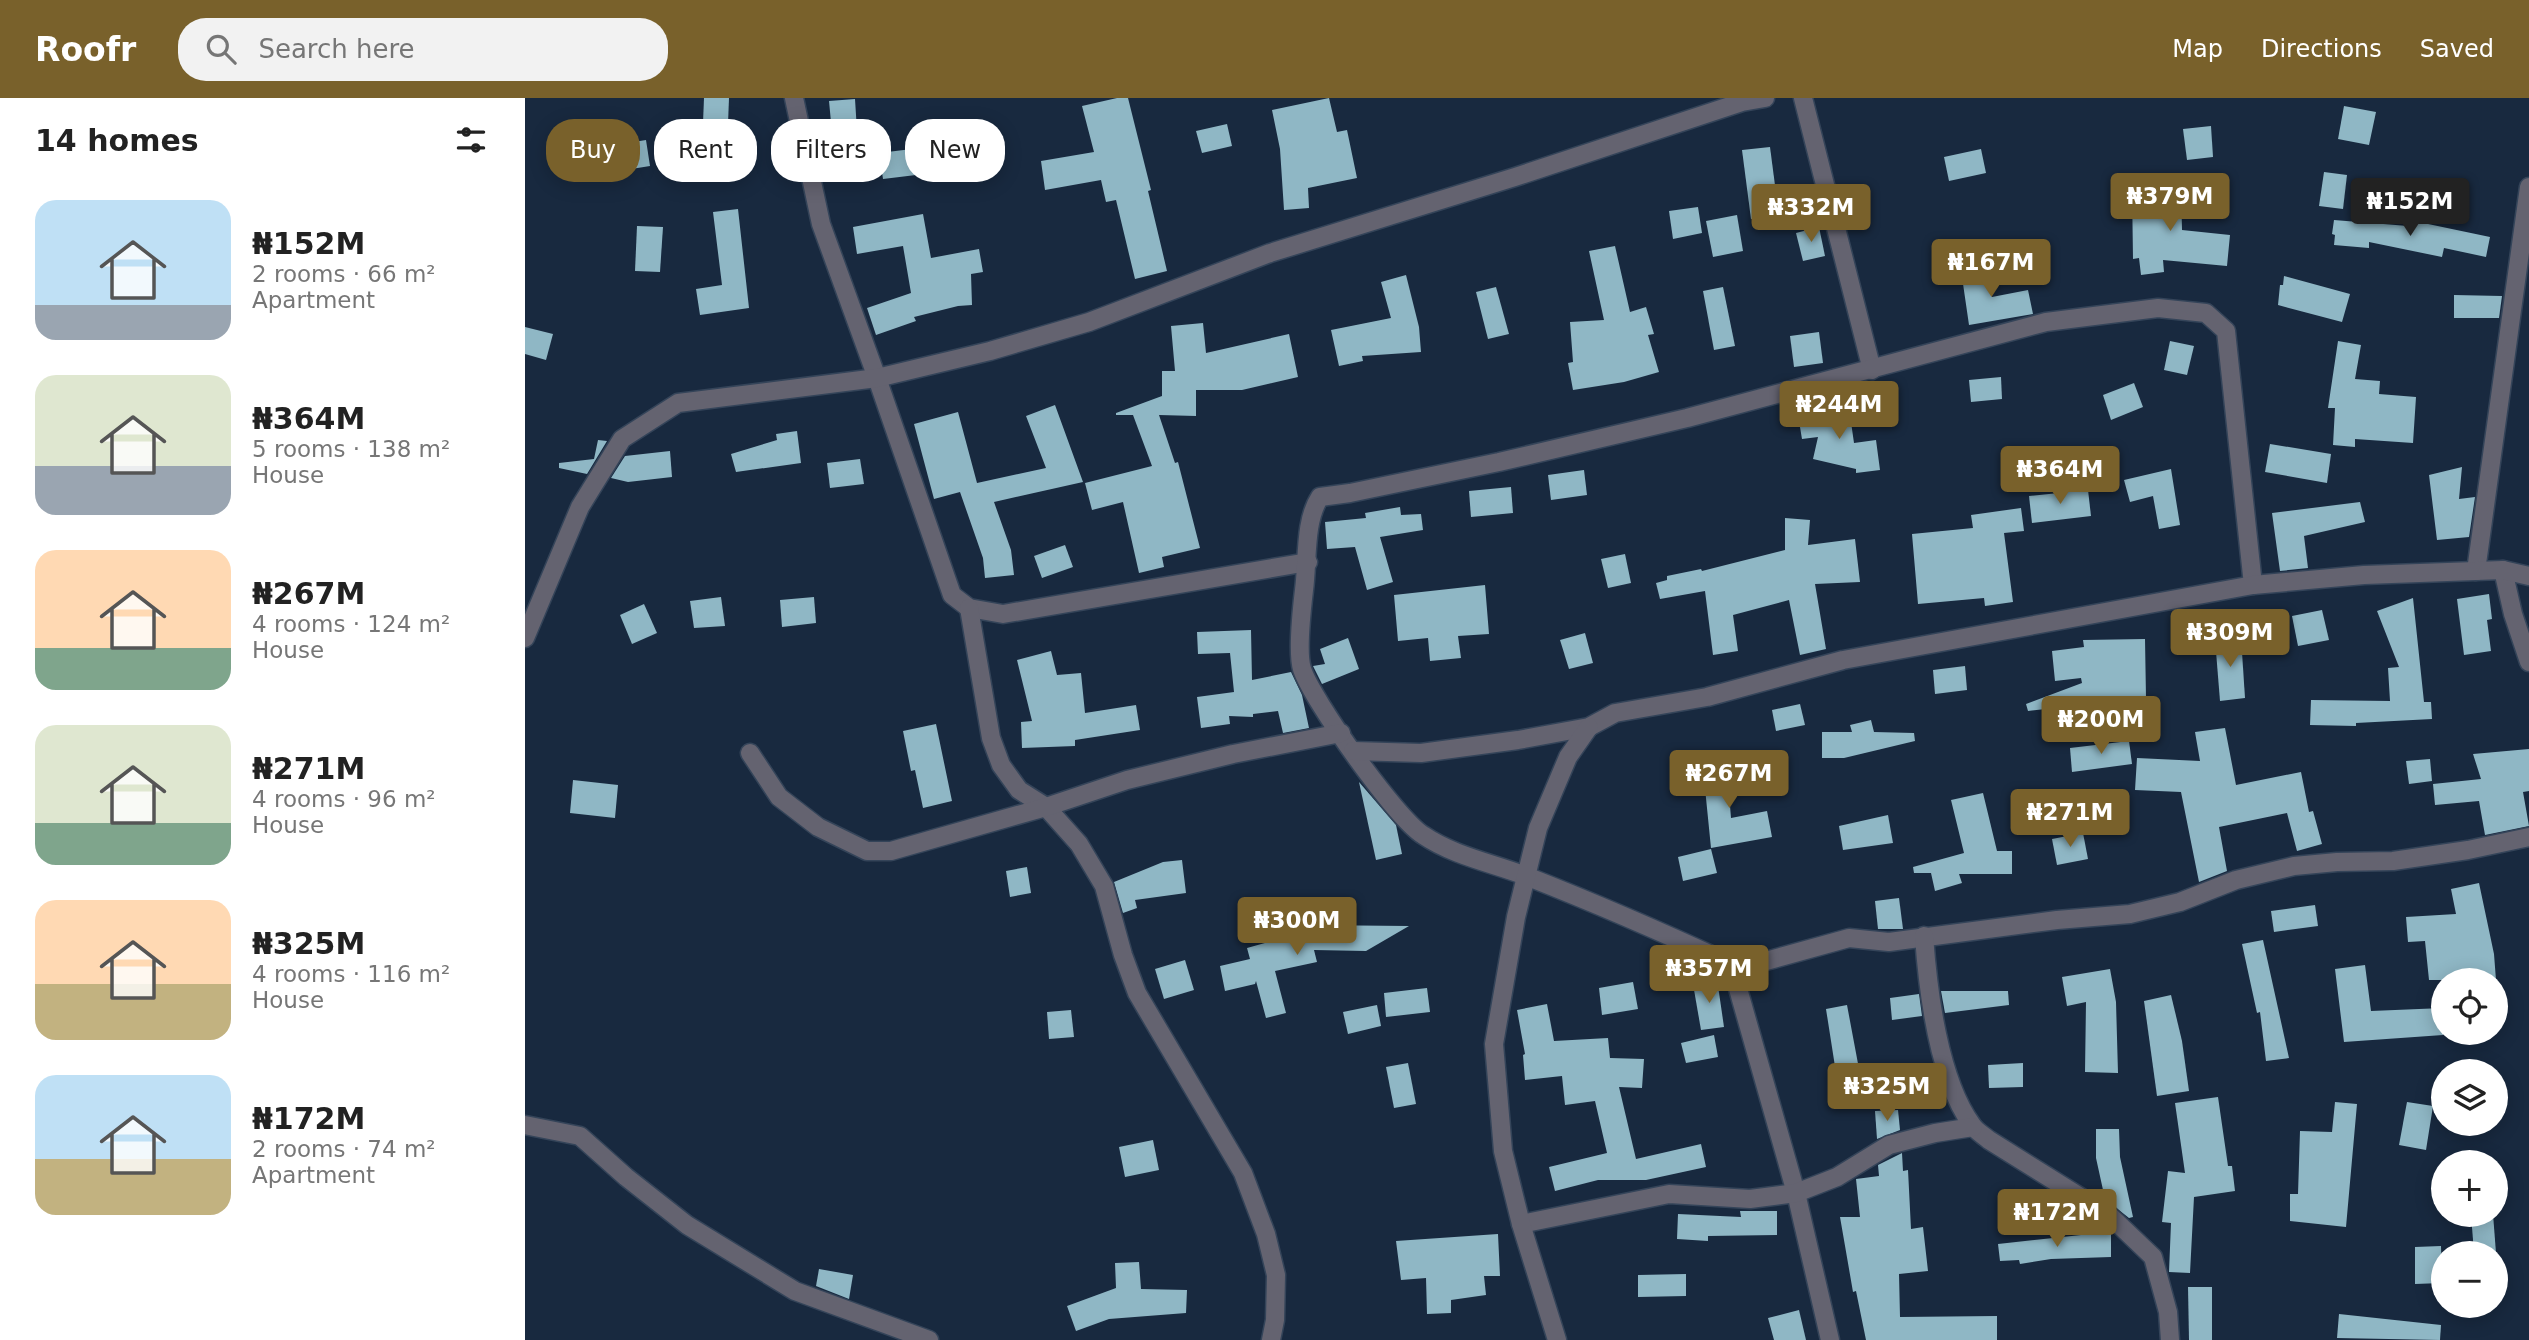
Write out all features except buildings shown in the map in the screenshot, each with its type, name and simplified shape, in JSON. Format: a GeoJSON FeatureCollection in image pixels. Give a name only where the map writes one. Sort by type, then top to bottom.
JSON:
{"type":"FeatureCollection","features":[{"type":"Feature","properties":{"kind":"street"},"geometry":{"type":"LineString","coordinates":[[794,98],[821,224],[952,595],[969,608],[1003,614],[1308,562]]}},
{"type":"Feature","properties":{"kind":"street"},"geometry":{"type":"LineString","coordinates":[[525,638],[580,507],[622,439],[678,403],[877,378],[990,351],[1089,322],[1270,253],[1515,177],[1742,102],[1765,98]]}},
{"type":"Feature","properties":{"kind":"street"},"geometry":{"type":"LineString","coordinates":[[1803,98],[1872,370]]}},
{"type":"Feature","properties":{"kind":"street"},"geometry":{"type":"LineString","coordinates":[[2476,571],[2529,187]]}},
{"type":"Feature","properties":{"kind":"street"},"geometry":{"type":"LineString","coordinates":[[2253,585],[2226,331],[2206,313],[2158,307],[2046,323],[1687,418],[1499,462],[1321,497],[1314,507],[1310,522],[1308,562],[1301,608],[1301,667],[1323,708],[1353,751],[1384,793],[1419,833],[1440,846],[1526,876],[1731,964],[1766,961],[1849,938],[1889,942],[2057,920],[2130,914],[2180,902],[2236,880],[2294,866],[2393,861],[2468,850],[2529,837]]}},
{"type":"Feature","properties":{"kind":"street"},"geometry":{"type":"LineString","coordinates":[[2503,570],[2513,614],[2529,662]]}},
{"type":"Feature","properties":{"kind":"street"},"geometry":{"type":"LineString","coordinates":[[1353,751],[1421,754],[1589,727],[1615,713],[1707,697],[1843,660],[2253,585],[2364,575],[2503,570],[2529,576]]}},
{"type":"Feature","properties":{"kind":"street"},"geometry":{"type":"LineString","coordinates":[[969,608],[991,738],[1001,765],[1019,790],[1047,807],[1079,844],[1104,886],[1123,956],[1137,993],[1243,1173],[1266,1234],[1276,1275],[1275,1320],[1271,1340]]}},
{"type":"Feature","properties":{"kind":"street"},"geometry":{"type":"LineString","coordinates":[[1557,1340],[1521,1224],[1503,1151],[1494,1044],[1516,917],[1538,828],[1568,757],[1589,727]]}},
{"type":"Feature","properties":{"kind":"street"},"geometry":{"type":"LineString","coordinates":[[750,753],[779,797],[818,827],[867,851],[891,851],[1047,807],[1127,780],[1234,754],[1341,733]]}},
{"type":"Feature","properties":{"kind":"street"},"geometry":{"type":"LineString","coordinates":[[1924,936],[1927,972],[1945,1069],[1973,1127],[1989,1140],[2109,1215],[2153,1257],[2168,1312],[2170,1340]]}},
{"type":"Feature","properties":{"kind":"street"},"geometry":{"type":"LineString","coordinates":[[1731,964],[1796,1192],[1830,1340]]}},
{"type":"Feature","properties":{"kind":"street"},"geometry":{"type":"LineString","coordinates":[[525,1125],[580,1136],[626,1177],[687,1225],[795,1291],[929,1340]]}},
{"type":"Feature","properties":{"kind":"street"},"geometry":{"type":"LineString","coordinates":[[1521,1224],[1669,1194],[1750,1199],[1796,1192],[1837,1177],[1889,1145],[1973,1127]]}}]}
